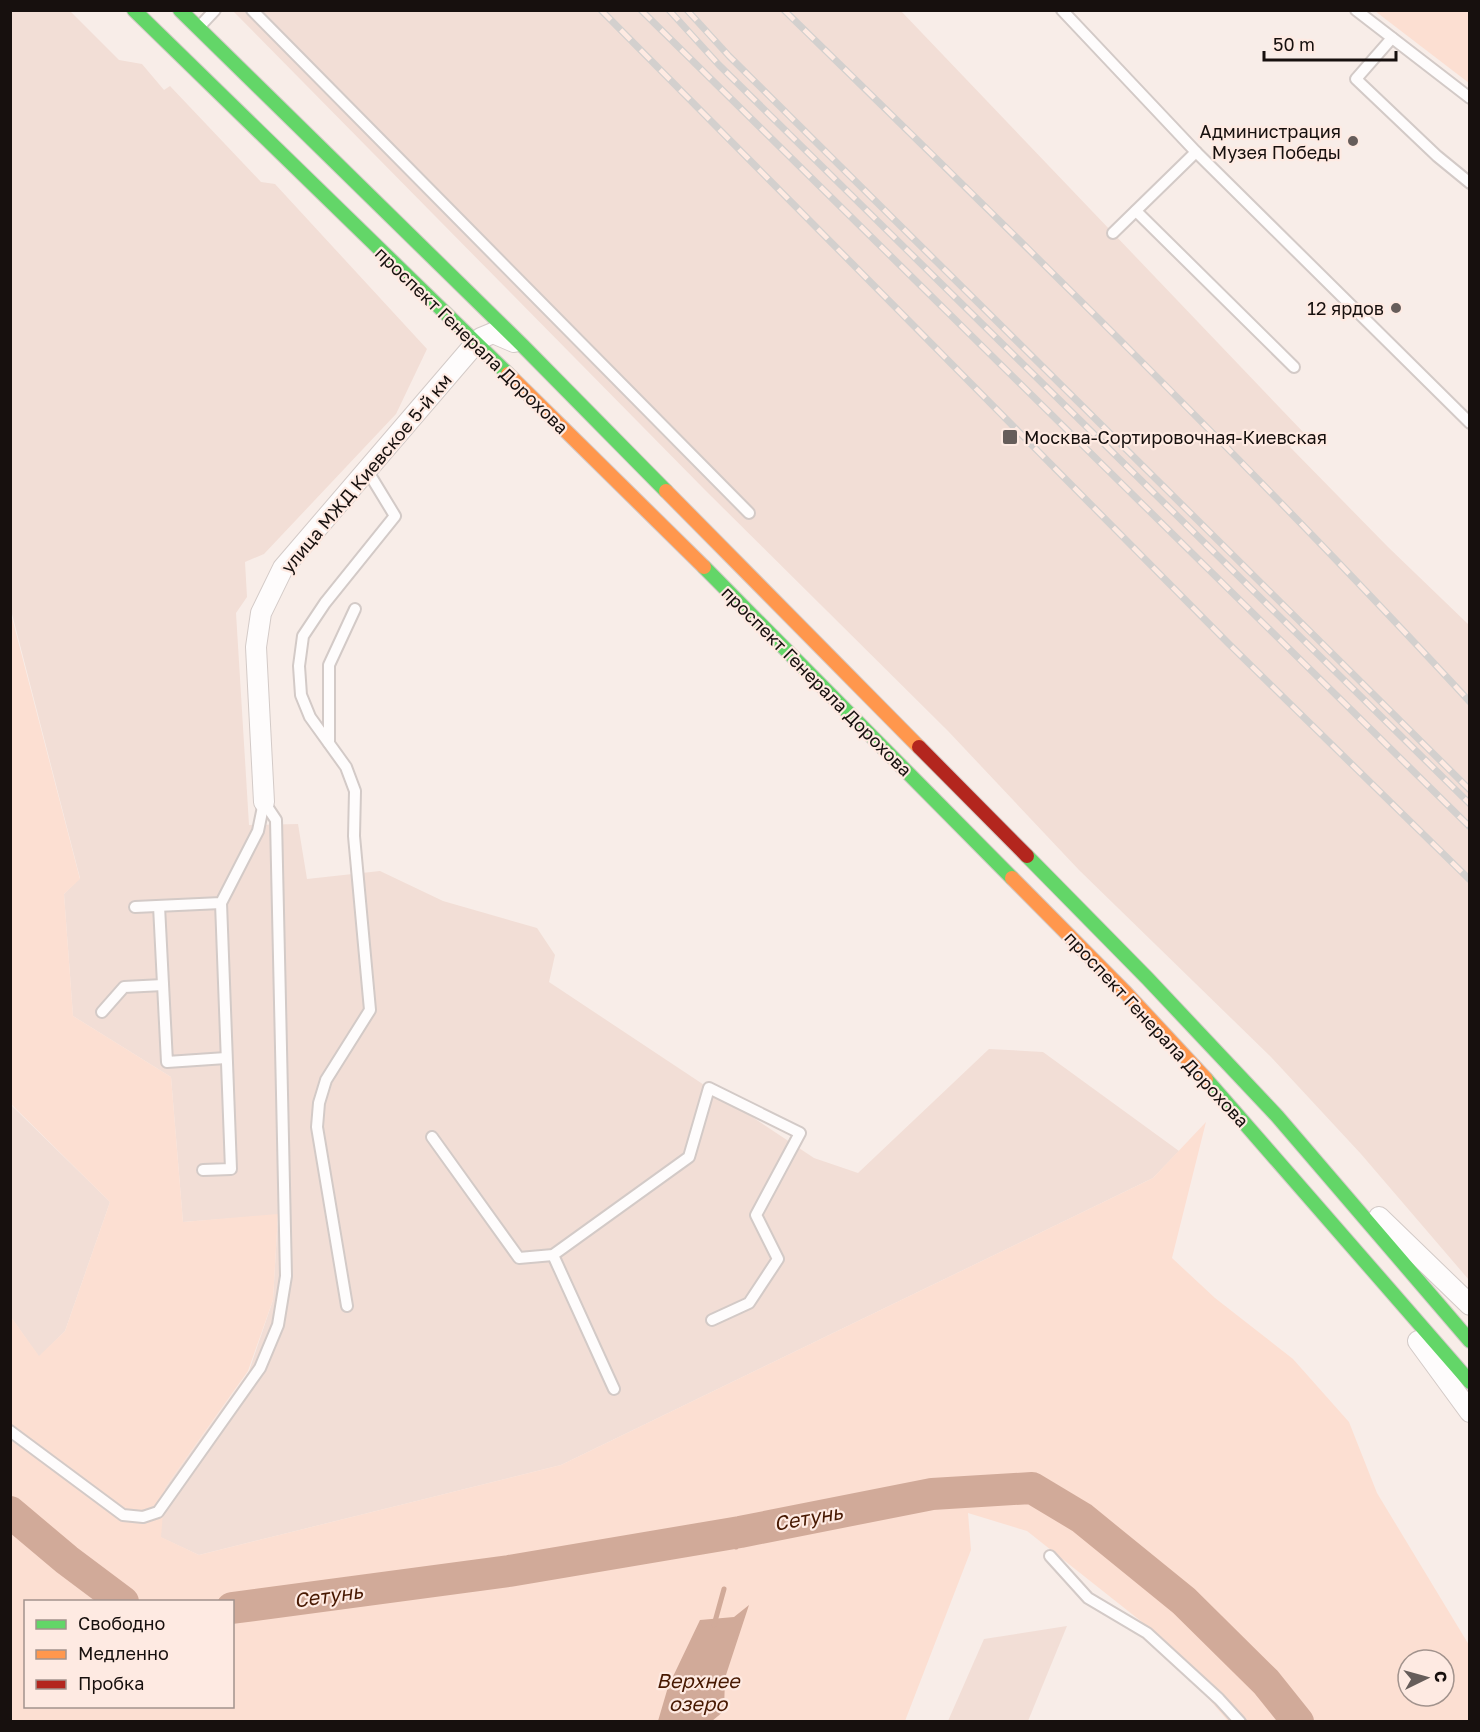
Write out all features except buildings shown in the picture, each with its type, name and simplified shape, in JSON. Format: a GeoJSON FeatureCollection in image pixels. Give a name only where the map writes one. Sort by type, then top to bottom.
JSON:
{"type":"FeatureCollection","features":[{"type":"Feature","properties":{"kind":"main road","name":"проспект Генерала Дорохова"},"geometry":{"type":"LineString","coordinates":[[134,10],[618,482],[1126,993],[1329,1217],[1470,1382]]}},
{"type":"Feature","properties":{"kind":"main road","name":"проспект Генерала Дорохова"},"geometry":{"type":"LineString","coordinates":[[180,10],[523,346],[1148,979],[1277,1116],[1470,1341]]}},
{"type":"Feature","properties":{"kind":"street"},"geometry":{"type":"LineString","coordinates":[[475,344],[481,338],[494,333],[523,346]]}},
{"type":"Feature","properties":{"kind":"street","name":"улица МЖД Киевское 5-й км"},"geometry":{"type":"LineString","coordinates":[[264,802],[256,647],[261,613],[283,568],[475,344]]}},
{"type":"Feature","properties":{"kind":"street"},"geometry":{"type":"LineString","coordinates":[[1277,1116],[1470,1305]]}},
{"type":"Feature","properties":{"kind":"street"},"geometry":{"type":"LineString","coordinates":[[1329,1217],[1470,1412]]}},
{"type":"Feature","properties":{"kind":"lane"},"geometry":{"type":"LineString","coordinates":[[198,28],[215,10]]}},
{"type":"Feature","properties":{"kind":"lane"},"geometry":{"type":"LineString","coordinates":[[252,10],[749,513]]}},
{"type":"Feature","properties":{"kind":"lane"},"geometry":{"type":"LineString","coordinates":[[1062,10],[1196,152],[1470,423]]}},
{"type":"Feature","properties":{"kind":"lane"},"geometry":{"type":"LineString","coordinates":[[1356,10],[1470,98]]}},
{"type":"Feature","properties":{"kind":"lane"},"geometry":{"type":"LineString","coordinates":[[1392,38],[1356,79],[1437,156],[1470,183]]}},
{"type":"Feature","properties":{"kind":"lane"},"geometry":{"type":"LineString","coordinates":[[1113,233],[1196,152]]}},
{"type":"Feature","properties":{"kind":"lane"},"geometry":{"type":"LineString","coordinates":[[1136,211],[1294,367]]}},
{"type":"Feature","properties":{"kind":"lane"},"geometry":{"type":"LineString","coordinates":[[348,1306],[328,1184],[320,1155],[317,1127],[319,1103],[326,1080],[370,1010],[354,836],[355,791],[346,766],[310,717],[301,695],[300,656],[303,636],[308,627],[395,516],[367,470]]}},
{"type":"Feature","properties":{"kind":"lane"},"geometry":{"type":"LineString","coordinates":[[329,743],[329,665],[356,609]]}},
{"type":"Feature","properties":{"kind":"lane"},"geometry":{"type":"LineString","coordinates":[[203,1170],[231,1169],[220,903],[258,831],[264,802]]}},
{"type":"Feature","properties":{"kind":"lane"},"geometry":{"type":"LineString","coordinates":[[10,1431],[123,1515],[143,1518],[158,1512],[260,1368],[278,1326],[286,1276],[276,820],[264,802]]}},
{"type":"Feature","properties":{"kind":"lane"},"geometry":{"type":"LineString","coordinates":[[135,907],[220,903]]}},
{"type":"Feature","properties":{"kind":"lane"},"geometry":{"type":"LineString","coordinates":[[159,906],[168,1062],[226,1058]]}},
{"type":"Feature","properties":{"kind":"lane"},"geometry":{"type":"LineString","coordinates":[[102,1012],[124,987],[164,985]]}},
{"type":"Feature","properties":{"kind":"lane"},"geometry":{"type":"LineString","coordinates":[[432,1137],[519,1258],[554,1255],[689,1157],[709,1088],[800,1133],[756,1215],[778,1259],[749,1303],[712,1320]]}},
{"type":"Feature","properties":{"kind":"lane"},"geometry":{"type":"LineString","coordinates":[[554,1255],[614,1389]]}},
{"type":"Feature","properties":{"kind":"lane"},"geometry":{"type":"LineString","coordinates":[[1050,1556],[1088,1598],[1147,1633],[1219,1699],[1240,1722]]}},
{"type":"Feature","properties":{"kind":"shaded area"},"geometry":{"type":"Polygon","coordinates":[[[10,11],[70,11],[119,60],[142,64],[164,90],[170,86],[261,182],[275,184],[427,349],[396,414],[264,554],[245,562],[247,597],[236,613],[249,825],[298,824],[307,879],[380,871],[443,901],[537,928],[555,955],[549,982],[814,1158],[858,1173],[989,1049],[1043,1052],[1179,1151],[1153,1178],[561,1465],[199,1555],[160,1537],[165,1488],[249,1371],[273,1300],[278,1215],[183,1222],[171,1077],[73,1016],[64,894],[80,878],[11,610],[10,11]]]}},
{"type":"Feature","properties":{"kind":"shaded area"},"geometry":{"type":"Polygon","coordinates":[[[233,11],[901,11],[1304,433],[1290,447],[1388,547],[1469,625],[1469,1280],[1361,1154],[1271,1057],[1079,870],[948,731],[707,492],[233,11]]]}},
{"type":"Feature","properties":{"kind":"shaded area"},"geometry":{"type":"Polygon","coordinates":[[[1375,11],[1469,11],[1469,83],[1375,11]]]}},
{"type":"Feature","properties":{"kind":"shaded area"},"geometry":{"type":"Polygon","coordinates":[[[10,610],[80,879],[64,894],[73,1016],[171,1077],[183,1222],[278,1214],[273,1300],[248,1371],[165,1488],[161,1537],[199,1555],[561,1465],[1153,1178],[1206,1122],[1172,1258],[1215,1298],[1293,1359],[1349,1422],[1377,1493],[1469,1645],[1469,1721],[1228,1721],[1142,1622],[1027,1531],[968,1513],[971,1550],[905,1721],[11,1721],[11,1317],[39,1356],[65,1331],[110,1202],[11,1104],[10,610]]]}},
{"type":"Feature","properties":{"kind":"shaded area"},"geometry":{"type":"Polygon","coordinates":[[[10,1104],[110,1202],[65,1331],[39,1357],[11,1317],[10,1104]]]}},
{"type":"Feature","properties":{"kind":"shaded area"},"geometry":{"type":"Polygon","coordinates":[[[1067,1626],[1028,1721],[948,1721],[984,1639],[1067,1626]]]}},
{"type":"Feature","properties":{"kind":"water","name":"Верхнее озеро"},"geometry":{"type":"Polygon","coordinates":[[[749,1605],[725,1678],[724,1711],[712,1721],[658,1721],[668,1687],[700,1620],[734,1617],[749,1605]]]}},
{"type":"Feature","properties":{"kind":"waterway","name":"Сетунь"},"geometry":{"type":"LineString","coordinates":[[234,1608],[509,1571],[740,1532],[932,1494],[1032,1488],[1082,1518],[1184,1601],[1266,1682],[1298,1722]]}},
{"type":"Feature","properties":{"kind":"waterway","name":"Сетунь"},"geometry":{"type":"LineString","coordinates":[[10,1512],[67,1560],[120,1600]]}},
{"type":"Feature","properties":{"kind":"waterway"},"geometry":{"type":"LineString","coordinates":[[736,1547],[740,1532]]}},
{"type":"Feature","properties":{"kind":"waterway"},"geometry":{"type":"LineString","coordinates":[[714,1625],[724,1589]]}},
{"type":"Feature","properties":{"kind":"railway"},"geometry":{"type":"LineString","coordinates":[[601,10],[1229,644],[1470,880]]}},
{"type":"Feature","properties":{"kind":"railway"},"geometry":{"type":"LineString","coordinates":[[641,10],[1470,827]]}},
{"type":"Feature","properties":{"kind":"railway"},"geometry":{"type":"LineString","coordinates":[[669,10],[719,65],[1470,804]]}},
{"type":"Feature","properties":{"kind":"railway"},"geometry":{"type":"LineString","coordinates":[[687,10],[729,56],[1470,790]]}},
{"type":"Feature","properties":{"kind":"railway"},"geometry":{"type":"LineString","coordinates":[[784,10],[1217,438],[1470,702]]}},
{"type":"Feature","properties":{"kind":"traffic: fast"},"geometry":{"type":"LineString","coordinates":[[134,10],[508,374]]}},
{"type":"Feature","properties":{"kind":"traffic: fast"},"geometry":{"type":"LineString","coordinates":[[180,10],[523,346],[666,491]]}},
{"type":"Feature","properties":{"kind":"traffic: fast"},"geometry":{"type":"LineString","coordinates":[[704,567],[1012,878]]}},
{"type":"Feature","properties":{"kind":"traffic: fast"},"geometry":{"type":"LineString","coordinates":[[1027,856],[1148,979],[1277,1116],[1470,1341]]}},
{"type":"Feature","properties":{"kind":"traffic: fast"},"geometry":{"type":"LineString","coordinates":[[1206,1079],[1470,1382]]}},
{"type":"Feature","properties":{"kind":"traffic: slow"},"geometry":{"type":"LineString","coordinates":[[508,374],[704,567]]}},
{"type":"Feature","properties":{"kind":"traffic: slow"},"geometry":{"type":"LineString","coordinates":[[666,491],[919,747]]}},
{"type":"Feature","properties":{"kind":"traffic: slow"},"geometry":{"type":"LineString","coordinates":[[1012,878],[1126,993],[1206,1079]]}},
{"type":"Feature","properties":{"kind":"traffic: jam"},"geometry":{"type":"LineString","coordinates":[[919,747],[1027,856]]}},
{"type":"Feature","properties":{"kind":"place","name":"Администрация Музея Победы"},"geometry":{"type":"Point","coordinates":[1353,141]}},
{"type":"Feature","properties":{"kind":"place","name":"12 ярдов"},"geometry":{"type":"Point","coordinates":[1396,308]}},
{"type":"Feature","properties":{"kind":"place","name":"Москва-Сортировочная-Киевская"},"geometry":{"type":"Point","coordinates":[1010,437]}}]}
